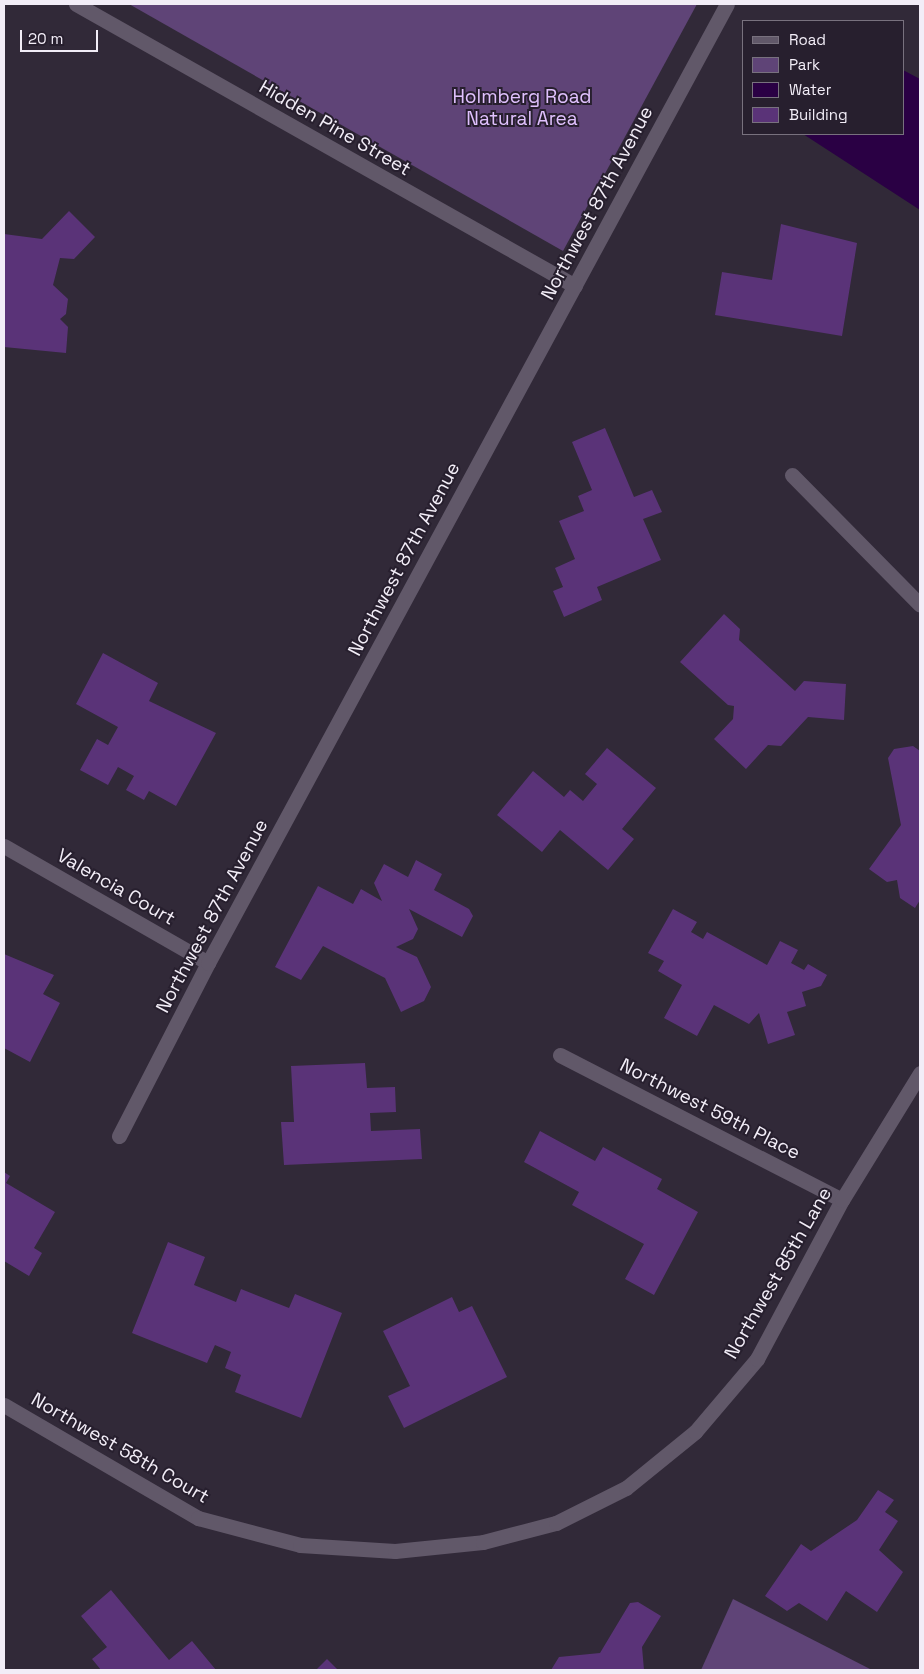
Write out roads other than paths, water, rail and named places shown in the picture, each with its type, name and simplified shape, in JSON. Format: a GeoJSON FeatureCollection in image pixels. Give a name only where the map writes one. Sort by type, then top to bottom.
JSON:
{"type":"FeatureCollection","features":[{"type":"Feature","properties":{"kind":"street","name":"Hidden Pine Street"},"geometry":{"type":"LineString","coordinates":[[76,4],[575,286]]}},
{"type":"Feature","properties":{"kind":"street","name":"Northwest 87th Avenue"},"geometry":{"type":"LineString","coordinates":[[119,1136],[208,963],[727,4]]}},
{"type":"Feature","properties":{"kind":"street"},"geometry":{"type":"LineString","coordinates":[[792,475],[920,605]]}},
{"type":"Feature","properties":{"kind":"street","name":"Valencia Court"},"geometry":{"type":"LineString","coordinates":[[4,846],[208,963]]}},
{"type":"Feature","properties":{"kind":"street","name":"Northwest 59th Place"},"geometry":{"type":"LineString","coordinates":[[560,1055],[842,1200]]}},
{"type":"Feature","properties":{"kind":"street","name":"Northwest 85th Lane"},"geometry":{"type":"LineString","coordinates":[[483,1542],[556,1523],[626,1488],[695,1432],[757,1359],[842,1200],[920,1074]]}},
{"type":"Feature","properties":{"kind":"street","name":"Northwest 58th Court"},"geometry":{"type":"LineString","coordinates":[[4,1405],[198,1518],[300,1545],[395,1551],[483,1542]]}},
{"type":"Feature","properties":{"kind":"water"},"geometry":{"type":"Polygon","coordinates":[[[904,71],[920,79],[920,210],[805,135],[904,135],[904,71]]]}},
{"type":"Feature","properties":{"kind":"park label","name":"Holmberg Road Natural Area"},"geometry":{"type":"Point","coordinates":[522,108]}}]}
